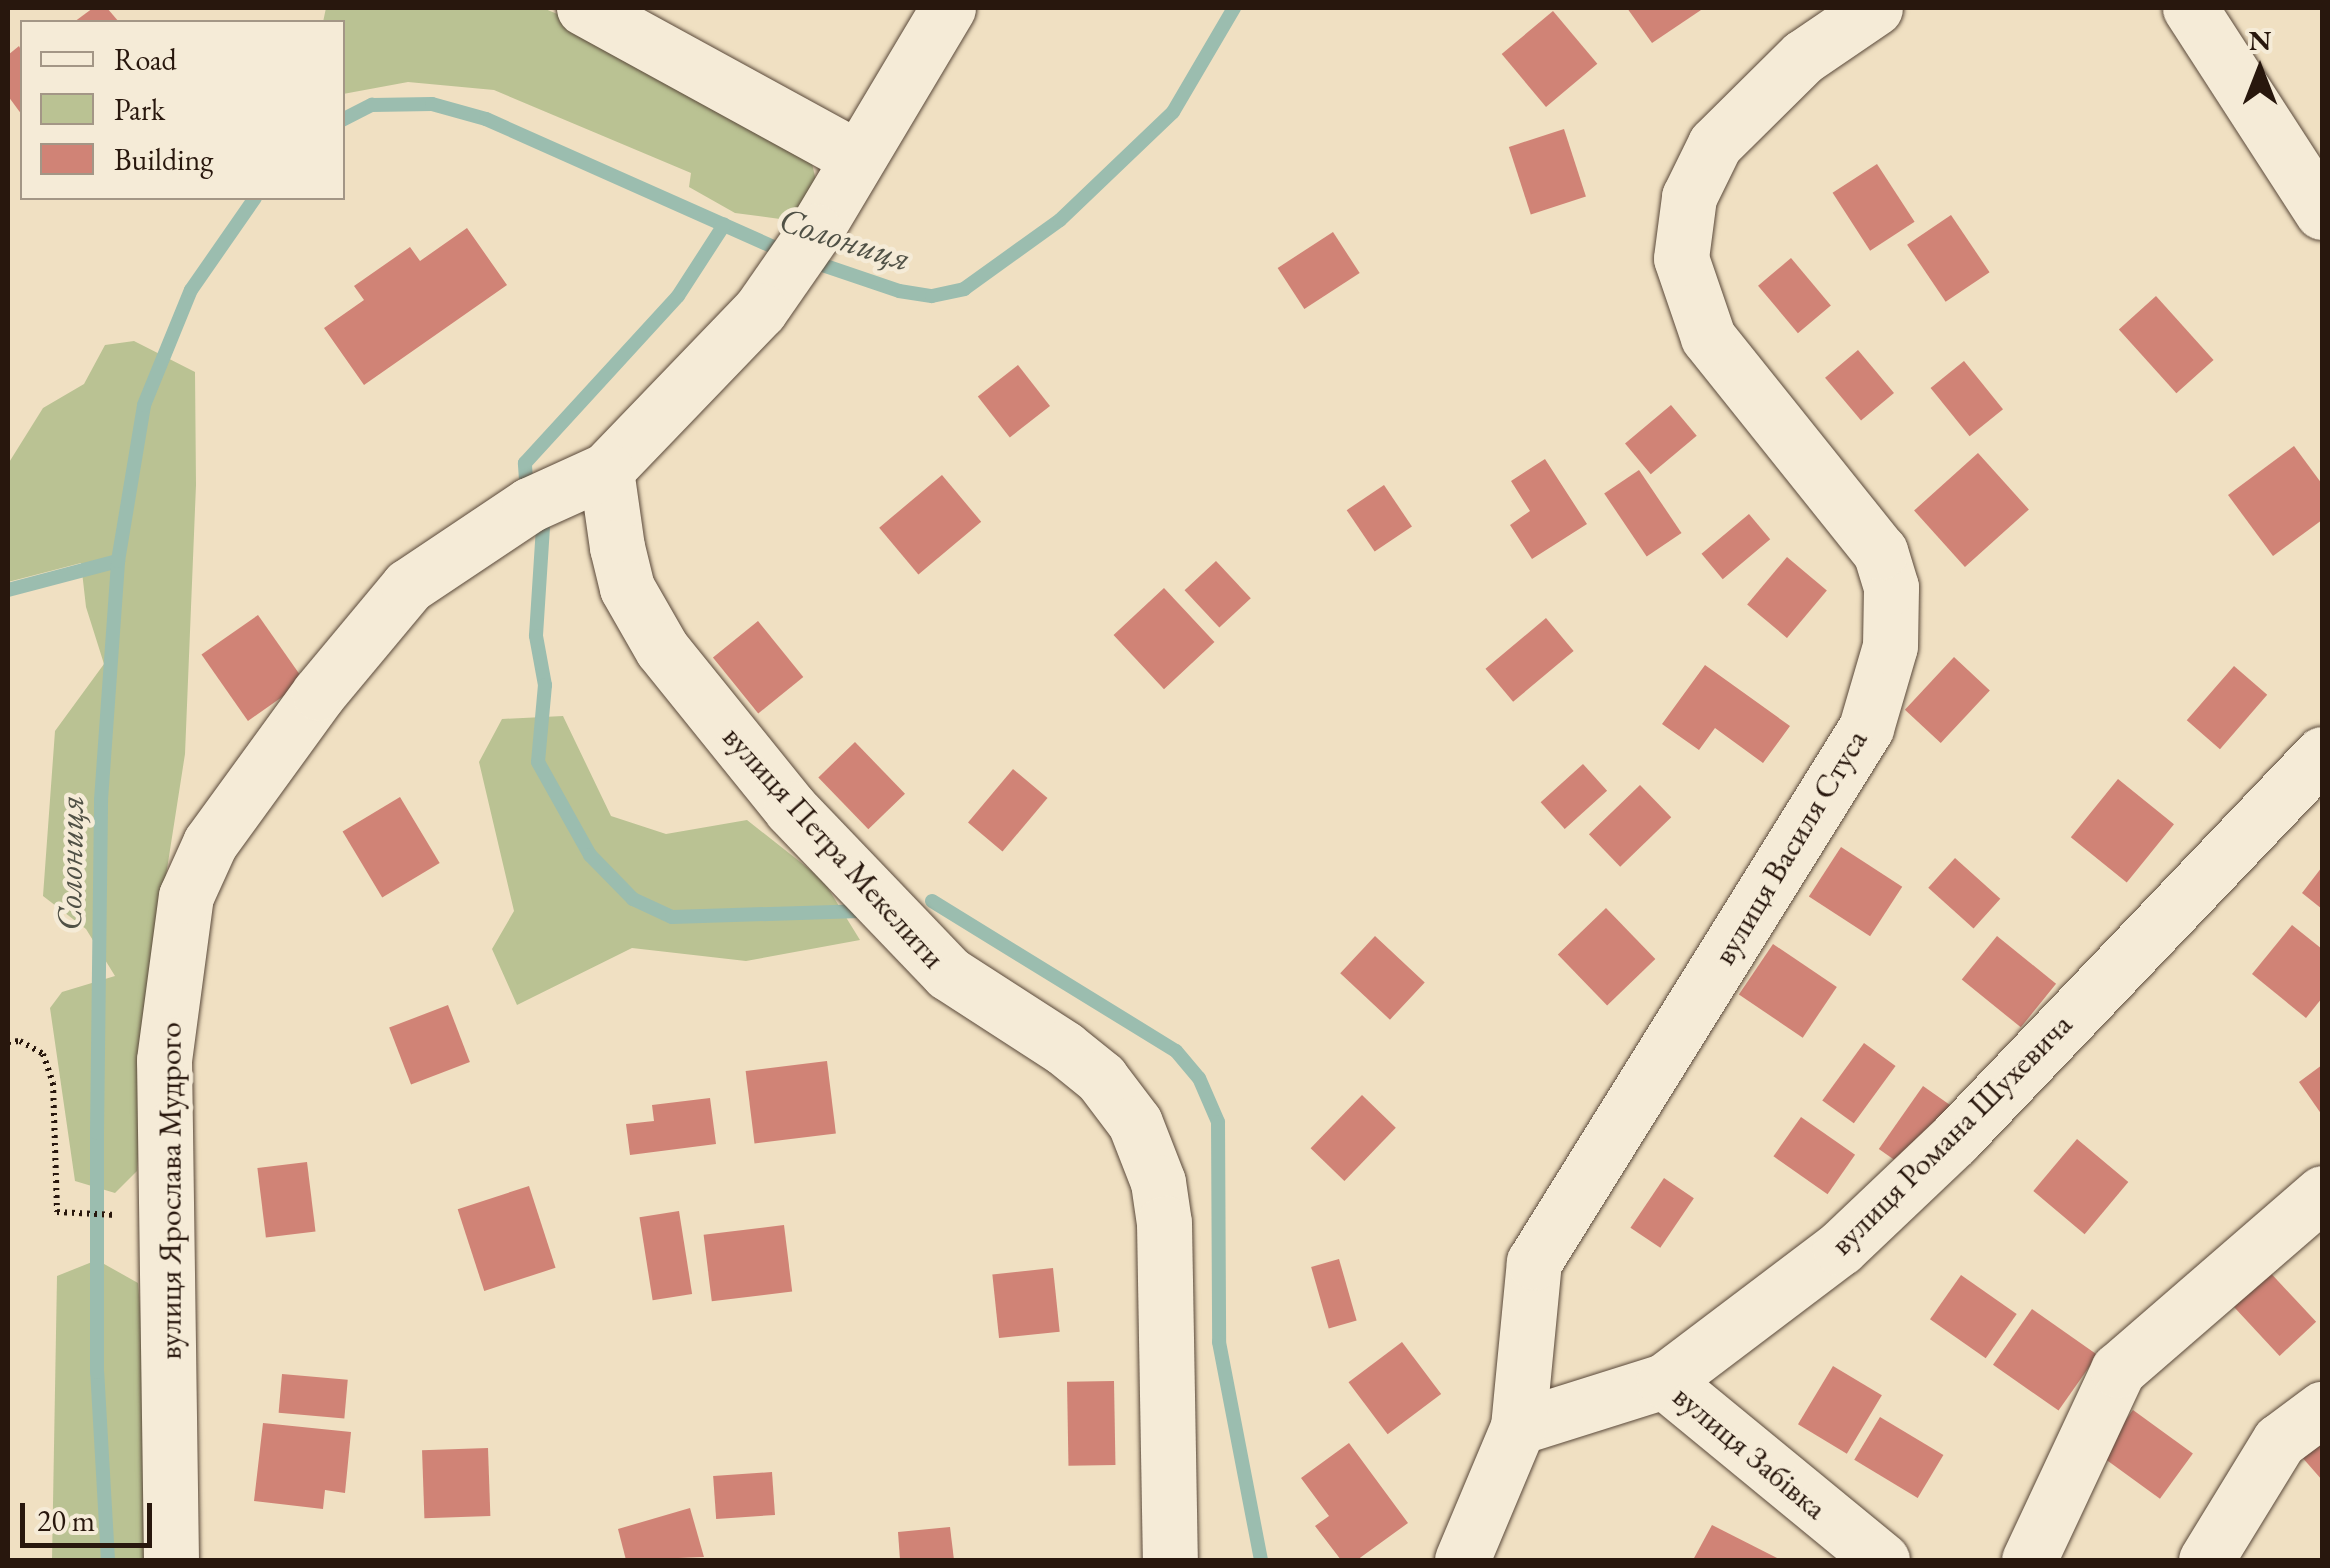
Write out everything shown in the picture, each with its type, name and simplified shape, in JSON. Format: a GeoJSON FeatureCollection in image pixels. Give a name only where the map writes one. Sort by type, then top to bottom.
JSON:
{"type":"FeatureCollection","features":[{"type":"Feature","properties":{"kind":"street"},"geometry":{"type":"LineString","coordinates":[[584,8],[856,157]]}},
{"type":"Feature","properties":{"kind":"street"},"geometry":{"type":"LineString","coordinates":[[606,470],[760,310],[815,231],[948,8]]}},
{"type":"Feature","properties":{"kind":"street","name":"вулиця Василя Стуса"},"geometry":{"type":"LineString","coordinates":[[1518,1426],[1534,1262],[1866,728],[1890,646],[1891,587],[1880,552],[1708,337],[1681,258],[1689,198],[1716,144],[1803,57],[1876,8]]}},
{"type":"Feature","properties":{"kind":"street"},"geometry":{"type":"LineString","coordinates":[[2190,8],[2322,212]]}},
{"type":"Feature","properties":{"kind":"street","name":"вулиця Ярослава Мудрого"},"geometry":{"type":"LineString","coordinates":[[170,1560],[164,1060],[186,896],[210,843],[319,692],[408,586],[529,505],[606,470]]}},
{"type":"Feature","properties":{"kind":"street","name":"вулиця Петра Мекелити"},"geometry":{"type":"LineString","coordinates":[[606,470],[627,588],[662,649],[708,708],[791,809],[919,946],[984,1000],[1101,1078],[1134,1123],[1158,1182],[1164,1223],[1170,1560]]}},
{"type":"Feature","properties":{"kind":"street","name":"вулиця Романа Шухевича"},"geometry":{"type":"LineString","coordinates":[[1518,1426],[1664,1381],[1840,1248],[1954,1140],[2322,754]]}},
{"type":"Feature","properties":{"kind":"street"},"geometry":{"type":"LineString","coordinates":[[2029,1560],[2118,1370],[2322,1193]]}},
{"type":"Feature","properties":{"kind":"street","name":"вулиця Забівка"},"geometry":{"type":"LineString","coordinates":[[1664,1381],[1882,1560]]}},
{"type":"Feature","properties":{"kind":"street"},"geometry":{"type":"LineString","coordinates":[[2206,1560],[2280,1441],[2322,1410]]}},
{"type":"Feature","properties":{"kind":"street"},"geometry":{"type":"LineString","coordinates":[[1462,1560],[1518,1426]]}},
{"type":"Feature","properties":{"kind":"path"},"geometry":{"type":"LineString","coordinates":[[8,1042],[20,1041],[44,1054],[52,1083],[57,1212],[166,1218]]}},
{"type":"Feature","properties":{"kind":"green space"},"geometry":{"type":"Polygon","coordinates":[[[326,8],[543,8],[614,38],[811,159],[816,181],[807,209],[780,219],[735,213],[689,187],[691,173],[494,90],[408,82],[345,94],[345,20],[323,20],[326,8]]]}},
{"type":"Feature","properties":{"kind":"green space"},"geometry":{"type":"Polygon","coordinates":[[[134,341],[195,372],[196,485],[185,754],[152,965],[137,1171],[115,1193],[75,1181],[50,1008],[62,992],[115,976],[86,929],[43,896],[55,731],[104,664],[86,607],[81,563],[8,582],[8,464],[43,408],[84,384],[105,345],[134,341]]]}},
{"type":"Feature","properties":{"kind":"green space"},"geometry":{"type":"Polygon","coordinates":[[[563,716],[611,816],[666,834],[747,820],[823,880],[860,940],[746,961],[632,948],[517,1005],[492,949],[514,911],[479,762],[502,719],[563,716]]]}},
{"type":"Feature","properties":{"kind":"green space"},"geometry":{"type":"Polygon","coordinates":[[[97,1260],[138,1283],[161,1560],[52,1560],[57,1276],[97,1260]]]}},
{"type":"Feature","properties":{"kind":"building"},"geometry":{"type":"Polygon","coordinates":[[[93,8],[107,8],[117,20],[77,20],[93,8]]]}},
{"type":"Feature","properties":{"kind":"building"},"geometry":{"type":"Polygon","coordinates":[[[1627,8],[1704,8],[1652,43],[1627,8]]]}},
{"type":"Feature","properties":{"kind":"building"},"geometry":{"type":"Polygon","coordinates":[[[1553,11],[1597,64],[1546,107],[1502,54],[1553,11]]]}},
{"type":"Feature","properties":{"kind":"building"},"geometry":{"type":"Polygon","coordinates":[[[19,46],[20,112],[8,96],[8,55],[19,46]]]}},
{"type":"Feature","properties":{"kind":"building"},"geometry":{"type":"Polygon","coordinates":[[[1564,129],[1586,197],[1531,214],[1509,147],[1564,129]]]}},
{"type":"Feature","properties":{"kind":"building"},"geometry":{"type":"Polygon","coordinates":[[[1877,164],[1915,222],[1870,251],[1833,193],[1877,164]]]}},
{"type":"Feature","properties":{"kind":"building"},"geometry":{"type":"Polygon","coordinates":[[[1951,215],[1990,272],[1946,302],[1907,245],[1951,215]]]}},
{"type":"Feature","properties":{"kind":"building"},"geometry":{"type":"Polygon","coordinates":[[[467,228],[507,285],[364,385],[324,328],[364,300],[354,286],[410,247],[420,261],[467,228]]]}},
{"type":"Feature","properties":{"kind":"building"},"geometry":{"type":"Polygon","coordinates":[[[1333,232],[1360,273],[1304,309],[1278,268],[1333,232]]]}},
{"type":"Feature","properties":{"kind":"building"},"geometry":{"type":"Polygon","coordinates":[[[1791,258],[1831,305],[1798,333],[1758,286],[1791,258]]]}},
{"type":"Feature","properties":{"kind":"building"},"geometry":{"type":"Polygon","coordinates":[[[2156,296],[2214,360],[2176,393],[2119,329],[2156,296]]]}},
{"type":"Feature","properties":{"kind":"building"},"geometry":{"type":"Polygon","coordinates":[[[1858,350],[1894,393],[1861,421],[1825,378],[1858,350]]]}},
{"type":"Feature","properties":{"kind":"building"},"geometry":{"type":"Polygon","coordinates":[[[1964,361],[2003,409],[1970,436],[1931,388],[1964,361]]]}},
{"type":"Feature","properties":{"kind":"building"},"geometry":{"type":"Polygon","coordinates":[[[1018,365],[1050,406],[1010,437],[978,396],[1018,365]]]}},
{"type":"Feature","properties":{"kind":"building"},"geometry":{"type":"Polygon","coordinates":[[[1671,405],[1697,436],[1651,474],[1625,444],[1671,405]]]}},
{"type":"Feature","properties":{"kind":"building"},"geometry":{"type":"Polygon","coordinates":[[[2294,446],[2322,484],[2322,520],[2273,556],[2228,495],[2294,446]]]}},
{"type":"Feature","properties":{"kind":"building"},"geometry":{"type":"Polygon","coordinates":[[[1978,453],[2029,509],[1965,567],[1914,511],[1978,453]]]}},
{"type":"Feature","properties":{"kind":"building"},"geometry":{"type":"Polygon","coordinates":[[[1545,459],[1587,524],[1532,559],[1510,525],[1530,511],[1511,481],[1545,459]]]}},
{"type":"Feature","properties":{"kind":"building"},"geometry":{"type":"Polygon","coordinates":[[[1639,470],[1681,533],[1647,556],[1604,493],[1639,470]]]}},
{"type":"Feature","properties":{"kind":"building"},"geometry":{"type":"Polygon","coordinates":[[[942,475],[981,522],[918,574],[879,528],[942,475]]]}},
{"type":"Feature","properties":{"kind":"building"},"geometry":{"type":"Polygon","coordinates":[[[1384,485],[1412,526],[1375,552],[1347,510],[1384,485]]]}},
{"type":"Feature","properties":{"kind":"building"},"geometry":{"type":"Polygon","coordinates":[[[1749,514],[1770,539],[1723,579],[1702,554],[1749,514]]]}},
{"type":"Feature","properties":{"kind":"building"},"geometry":{"type":"Polygon","coordinates":[[[1787,557],[1827,590],[1787,638],[1747,604],[1787,557]]]}},
{"type":"Feature","properties":{"kind":"building"},"geometry":{"type":"Polygon","coordinates":[[[1216,561],[1251,598],[1219,628],[1185,590],[1216,561]]]}},
{"type":"Feature","properties":{"kind":"building"},"geometry":{"type":"Polygon","coordinates":[[[1164,588],[1214,642],[1164,689],[1114,635],[1164,588]]]}},
{"type":"Feature","properties":{"kind":"building"},"geometry":{"type":"Polygon","coordinates":[[[258,615],[304,681],[248,721],[201,655],[258,615]]]}},
{"type":"Feature","properties":{"kind":"building"},"geometry":{"type":"Polygon","coordinates":[[[1546,618],[1574,651],[1513,702],[1485,669],[1546,618]]]}},
{"type":"Feature","properties":{"kind":"building"},"geometry":{"type":"Polygon","coordinates":[[[758,621],[803,677],[758,713],[713,658],[758,621]]]}},
{"type":"Feature","properties":{"kind":"building"},"geometry":{"type":"Polygon","coordinates":[[[1954,657],[1990,690],[1941,743],[1905,710],[1954,657]]]}},
{"type":"Feature","properties":{"kind":"building"},"geometry":{"type":"Polygon","coordinates":[[[1705,665],[1790,726],[1763,763],[1715,728],[1699,750],[1662,724],[1705,665]]]}},
{"type":"Feature","properties":{"kind":"building"},"geometry":{"type":"Polygon","coordinates":[[[2234,666],[2267,695],[2220,749],[2187,720],[2234,666]]]}},
{"type":"Feature","properties":{"kind":"building"},"geometry":{"type":"Polygon","coordinates":[[[855,742],[905,794],[868,829],[818,777],[855,742]]]}},
{"type":"Feature","properties":{"kind":"building"},"geometry":{"type":"Polygon","coordinates":[[[1583,764],[1607,791],[1565,829],[1541,802],[1583,764]]]}},
{"type":"Feature","properties":{"kind":"building"},"geometry":{"type":"Polygon","coordinates":[[[1013,769],[1047,798],[1002,852],[968,823],[1013,769]]]}},
{"type":"Feature","properties":{"kind":"building"},"geometry":{"type":"Polygon","coordinates":[[[2118,779],[2174,824],[2127,883],[2071,837],[2118,779]]]}},
{"type":"Feature","properties":{"kind":"building"},"geometry":{"type":"Polygon","coordinates":[[[1640,785],[1671,817],[1620,867],[1589,834],[1640,785]]]}},
{"type":"Feature","properties":{"kind":"building"},"geometry":{"type":"Polygon","coordinates":[[[400,797],[440,863],[382,898],[343,832],[400,797]]]}},
{"type":"Feature","properties":{"kind":"building"},"geometry":{"type":"Polygon","coordinates":[[[1841,847],[1902,887],[1870,936],[1809,896],[1841,847]]]}},
{"type":"Feature","properties":{"kind":"building"},"geometry":{"type":"Polygon","coordinates":[[[1955,858],[2000,899],[1974,929],[1928,888],[1955,858]]]}},
{"type":"Feature","properties":{"kind":"building"},"geometry":{"type":"Polygon","coordinates":[[[2322,867],[2322,909],[2302,893],[2322,867]]]}},
{"type":"Feature","properties":{"kind":"building"},"geometry":{"type":"Polygon","coordinates":[[[1606,908],[1655,959],[1607,1006],[1558,955],[1606,908]]]}},
{"type":"Feature","properties":{"kind":"building"},"geometry":{"type":"Polygon","coordinates":[[[2292,925],[2322,949],[2322,998],[2306,1018],[2252,974],[2292,925]]]}},
{"type":"Feature","properties":{"kind":"building"},"geometry":{"type":"Polygon","coordinates":[[[1375,936],[1425,982],[1390,1020],[1340,973],[1375,936]]]}},
{"type":"Feature","properties":{"kind":"building"},"geometry":{"type":"Polygon","coordinates":[[[1997,936],[2056,984],[2021,1027],[1962,980],[1997,936]]]}},
{"type":"Feature","properties":{"kind":"building"},"geometry":{"type":"Polygon","coordinates":[[[1773,944],[1837,987],[1803,1038],[1739,995],[1773,944]]]}},
{"type":"Feature","properties":{"kind":"building"},"geometry":{"type":"Polygon","coordinates":[[[448,1005],[470,1062],[411,1085],[389,1028],[448,1005]]]}},
{"type":"Feature","properties":{"kind":"building"},"geometry":{"type":"Polygon","coordinates":[[[1864,1043],[1896,1066],[1854,1123],[1822,1100],[1864,1043]]]}},
{"type":"Feature","properties":{"kind":"building"},"geometry":{"type":"Polygon","coordinates":[[[827,1061],[836,1133],[755,1143],[746,1071],[827,1061]]]}},
{"type":"Feature","properties":{"kind":"building"},"geometry":{"type":"Polygon","coordinates":[[[2322,1065],[2322,1115],[2299,1082],[2322,1065]]]}},
{"type":"Feature","properties":{"kind":"building"},"geometry":{"type":"Polygon","coordinates":[[[1923,1086],[1950,1105],[1906,1168],[1879,1149],[1923,1086]]]}},
{"type":"Feature","properties":{"kind":"building"},"geometry":{"type":"Polygon","coordinates":[[[1362,1095],[1396,1128],[1344,1181],[1311,1148],[1362,1095]]]}},
{"type":"Feature","properties":{"kind":"building"},"geometry":{"type":"Polygon","coordinates":[[[710,1098],[716,1144],[630,1155],[626,1124],[654,1121],[652,1105],[710,1098]]]}},
{"type":"Feature","properties":{"kind":"building"},"geometry":{"type":"Polygon","coordinates":[[[1801,1117],[1855,1155],[1828,1194],[1773,1156],[1801,1117]]]}},
{"type":"Feature","properties":{"kind":"building"},"geometry":{"type":"Polygon","coordinates":[[[2077,1139],[2128,1182],[2085,1234],[2033,1191],[2077,1139]]]}},
{"type":"Feature","properties":{"kind":"building"},"geometry":{"type":"Polygon","coordinates":[[[307,1162],[316,1231],[266,1238],[257,1168],[307,1162]]]}},
{"type":"Feature","properties":{"kind":"building"},"geometry":{"type":"Polygon","coordinates":[[[1664,1178],[1694,1198],[1660,1248],[1630,1228],[1664,1178]]]}},
{"type":"Feature","properties":{"kind":"building"},"geometry":{"type":"Polygon","coordinates":[[[529,1186],[556,1268],[484,1291],[458,1209],[529,1186]]]}},
{"type":"Feature","properties":{"kind":"building"},"geometry":{"type":"Polygon","coordinates":[[[679,1211],[692,1294],[653,1300],[639,1217],[679,1211]]]}},
{"type":"Feature","properties":{"kind":"building"},"geometry":{"type":"Polygon","coordinates":[[[784,1225],[792,1292],[712,1301],[704,1235],[784,1225]]]}},
{"type":"Feature","properties":{"kind":"building"},"geometry":{"type":"Polygon","coordinates":[[[1339,1259],[1357,1321],[1329,1329],[1311,1267],[1339,1259]]]}},
{"type":"Feature","properties":{"kind":"building"},"geometry":{"type":"Polygon","coordinates":[[[2265,1267],[2316,1322],[2280,1356],[2228,1301],[2265,1267]]]}},
{"type":"Feature","properties":{"kind":"building"},"geometry":{"type":"Polygon","coordinates":[[[1053,1268],[1060,1332],[999,1338],[992,1274],[1053,1268]]]}},
{"type":"Feature","properties":{"kind":"building"},"geometry":{"type":"Polygon","coordinates":[[[1961,1275],[2017,1314],[1986,1358],[1930,1319],[1961,1275]]]}},
{"type":"Feature","properties":{"kind":"building"},"geometry":{"type":"Polygon","coordinates":[[[2032,1309],[2098,1355],[2059,1411],[1993,1365],[2032,1309]]]}},
{"type":"Feature","properties":{"kind":"building"},"geometry":{"type":"Polygon","coordinates":[[[1402,1342],[1441,1394],[1388,1434],[1348,1382],[1402,1342]]]}},
{"type":"Feature","properties":{"kind":"building"},"geometry":{"type":"Polygon","coordinates":[[[1833,1366],[1882,1395],[1847,1454],[1798,1424],[1833,1366]]]}},
{"type":"Feature","properties":{"kind":"building"},"geometry":{"type":"Polygon","coordinates":[[[282,1374],[348,1380],[344,1419],[279,1413],[282,1374]]]}},
{"type":"Feature","properties":{"kind":"building"},"geometry":{"type":"Polygon","coordinates":[[[1114,1381],[1115,1465],[1068,1466],[1067,1382],[1114,1381]]]}},
{"type":"Feature","properties":{"kind":"building"},"geometry":{"type":"Polygon","coordinates":[[[2133,1410],[2193,1453],[2160,1499],[2100,1455],[2133,1410]]]}},
{"type":"Feature","properties":{"kind":"building"},"geometry":{"type":"Polygon","coordinates":[[[1880,1417],[1943,1455],[1918,1498],[1854,1460],[1880,1417]]]}},
{"type":"Feature","properties":{"kind":"building"},"geometry":{"type":"Polygon","coordinates":[[[263,1423],[351,1432],[345,1493],[325,1490],[323,1509],[254,1501],[263,1423]]]}},
{"type":"Feature","properties":{"kind":"building"},"geometry":{"type":"Polygon","coordinates":[[[2322,1437],[2322,1480],[2301,1456],[2322,1437]]]}},
{"type":"Feature","properties":{"kind":"building"},"geometry":{"type":"Polygon","coordinates":[[[1349,1443],[1408,1523],[1357,1560],[1341,1560],[1315,1526],[1329,1516],[1301,1478],[1349,1443]]]}},
{"type":"Feature","properties":{"kind":"building"},"geometry":{"type":"Polygon","coordinates":[[[488,1448],[490,1516],[424,1518],[422,1450],[488,1448]]]}},
{"type":"Feature","properties":{"kind":"building"},"geometry":{"type":"Polygon","coordinates":[[[772,1472],[775,1515],[716,1519],[713,1476],[772,1472]]]}},
{"type":"Feature","properties":{"kind":"building"},"geometry":{"type":"Polygon","coordinates":[[[690,1508],[704,1557],[626,1560],[618,1529],[690,1508]]]}},
{"type":"Feature","properties":{"kind":"building"},"geometry":{"type":"Polygon","coordinates":[[[1712,1525],[1781,1560],[1693,1560],[1712,1525]]]}},
{"type":"Feature","properties":{"kind":"building"},"geometry":{"type":"Polygon","coordinates":[[[950,1527],[954,1560],[900,1560],[898,1532],[950,1527]]]}},
{"type":"Feature","properties":{"kind":"waterway","name":"Солониця"},"geometry":{"type":"LineString","coordinates":[[808,260],[899,291],[932,296],[964,289],[1060,220],[1173,112],[1234,8]]}},
{"type":"Feature","properties":{"kind":"waterway","name":"Солониця"},"geometry":{"type":"LineString","coordinates":[[345,118],[372,105],[432,104],[486,119],[787,253]]}},
{"type":"Feature","properties":{"kind":"waterway","name":"Солониця"},"geometry":{"type":"LineString","coordinates":[[108,1560],[97,1372],[97,1133],[101,800],[118,561],[144,405],[191,290],[254,200]]}},
{"type":"Feature","properties":{"kind":"waterway"},"geometry":{"type":"LineString","coordinates":[[527,494],[525,463],[678,296],[724,225]]}},
{"type":"Feature","properties":{"kind":"waterway"},"geometry":{"type":"LineString","coordinates":[[543,527],[536,636],[545,685],[538,762],[590,855],[633,899],[672,917],[867,911]]}},
{"type":"Feature","properties":{"kind":"waterway"},"geometry":{"type":"LineString","coordinates":[[8,590],[118,561]]}},
{"type":"Feature","properties":{"kind":"waterway"},"geometry":{"type":"LineString","coordinates":[[932,901],[1176,1051],[1199,1078],[1218,1122],[1219,1342],[1261,1560]]}}]}
